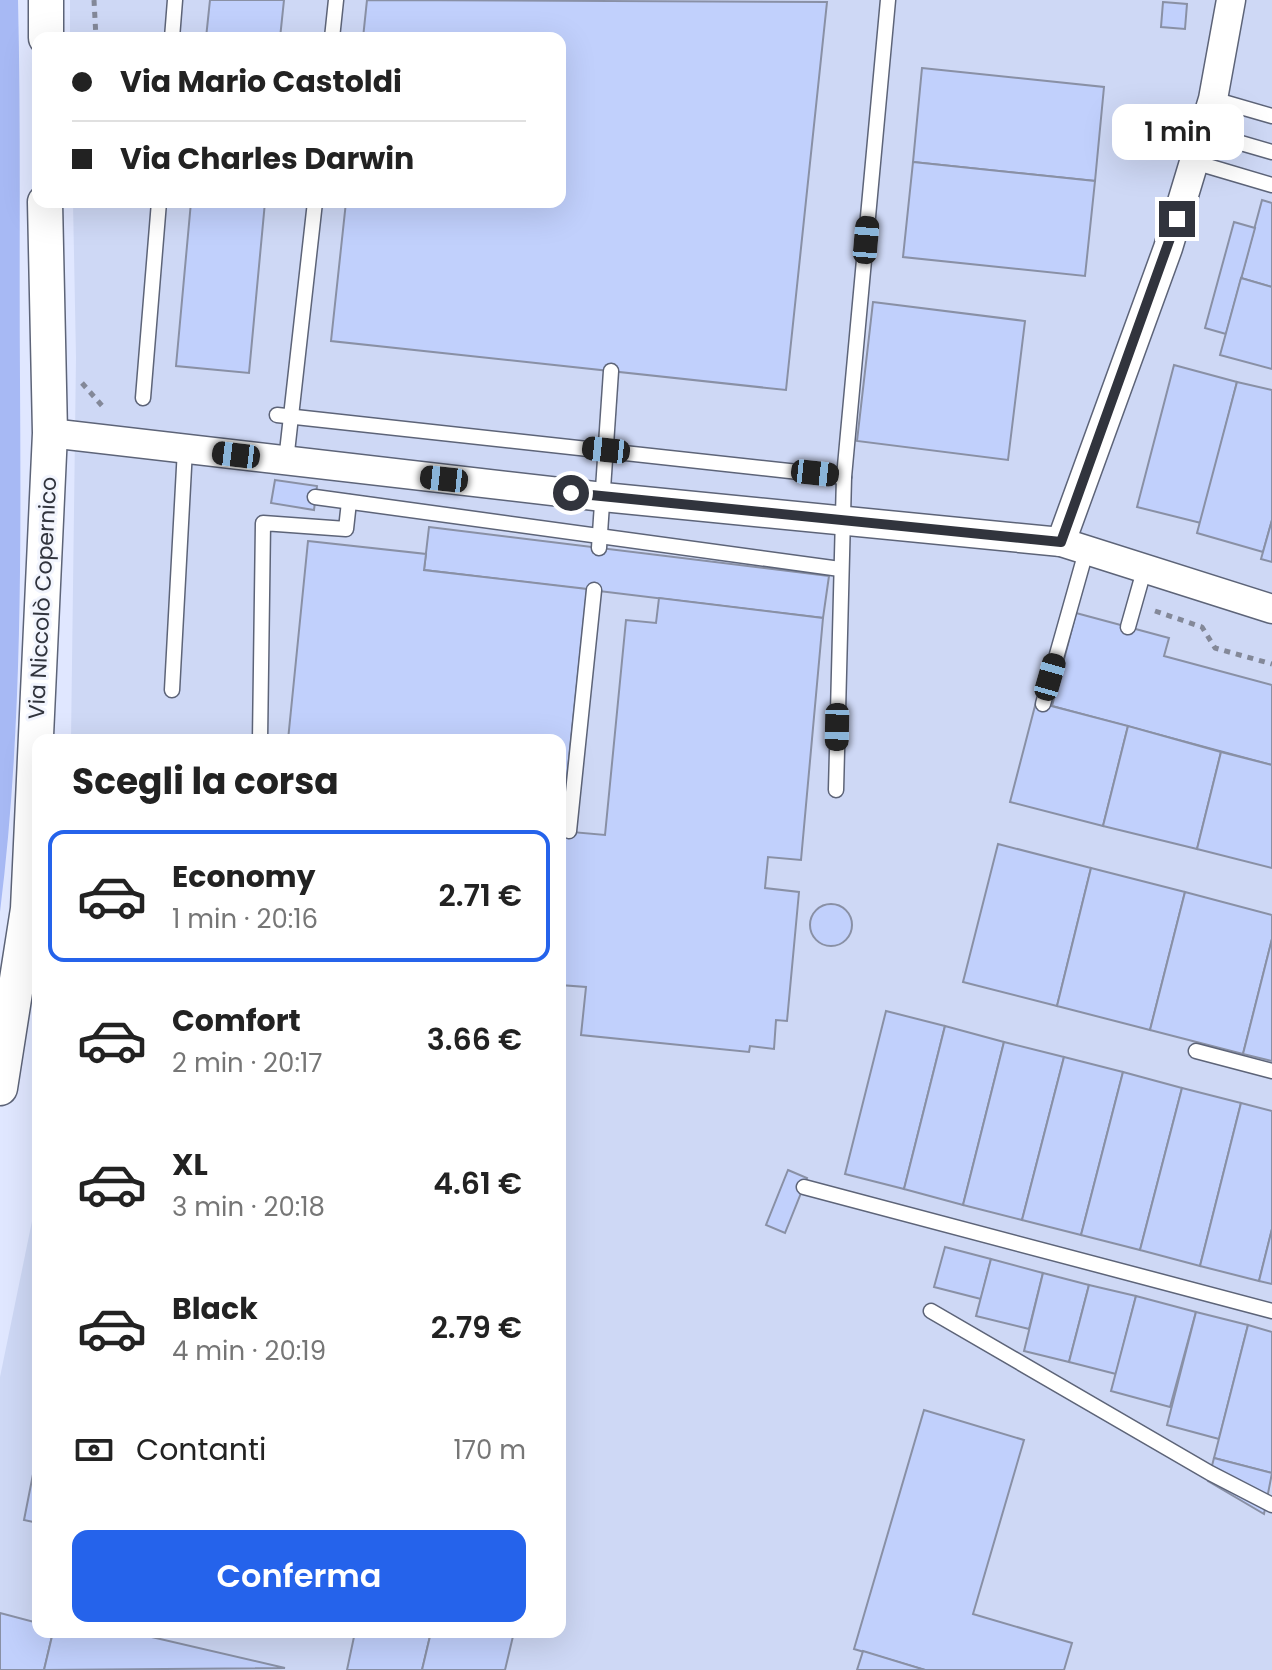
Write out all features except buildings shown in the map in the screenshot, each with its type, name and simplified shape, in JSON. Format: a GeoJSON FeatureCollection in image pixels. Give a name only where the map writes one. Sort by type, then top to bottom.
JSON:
{"type":"FeatureCollection","features":[{"type":"Feature","properties":{"kind":"street"},"geometry":{"type":"LineString","coordinates":[[46,0],[46,32]]}},
{"type":"Feature","properties":{"kind":"street"},"geometry":{"type":"LineString","coordinates":[[1074,545],[1213,99],[1231,0]]}},
{"type":"Feature","properties":{"kind":"street","name":"Via Niccolò Copernico"},"geometry":{"type":"LineString","coordinates":[[36,734],[50,433],[45,208]]}},
{"type":"Feature","properties":{"kind":"street"},"geometry":{"type":"LineString","coordinates":[[50,433],[603,497],[1074,545],[1272,609]]}},
{"type":"Feature","properties":{"kind":"street","name":"Via Niccolò Copernico"},"geometry":{"type":"LineString","coordinates":[[0,1088],[28,909],[32,822]]}},
{"type":"Feature","properties":{"kind":"lane"},"geometry":{"type":"LineString","coordinates":[[172,32],[175,0]]}},
{"type":"Feature","properties":{"kind":"lane"},"geometry":{"type":"LineString","coordinates":[[333,32],[336,0]]}},
{"type":"Feature","properties":{"kind":"lane"},"geometry":{"type":"LineString","coordinates":[[836,790],[844,477],[888,0]]}},
{"type":"Feature","properties":{"kind":"lane"},"geometry":{"type":"LineString","coordinates":[[1213,99],[1272,116]]}},
{"type":"Feature","properties":{"kind":"lane"},"geometry":{"type":"LineString","coordinates":[[1203,132],[1272,152]]}},
{"type":"Feature","properties":{"kind":"lane"},"geometry":{"type":"LineString","coordinates":[[1194,162],[1272,185]]}},
{"type":"Feature","properties":{"kind":"lane"},"geometry":{"type":"LineString","coordinates":[[143,398],[159,208]]}},
{"type":"Feature","properties":{"kind":"lane"},"geometry":{"type":"LineString","coordinates":[[286,461],[285,416],[314,208]]}},
{"type":"Feature","properties":{"kind":"lane"},"geometry":{"type":"LineString","coordinates":[[600,542],[611,371]]}},
{"type":"Feature","properties":{"kind":"lane"},"geometry":{"type":"LineString","coordinates":[[285,416],[844,477]]}},
{"type":"Feature","properties":{"kind":"lane"},"geometry":{"type":"LineString","coordinates":[[172,690],[185,449]]}},
{"type":"Feature","properties":{"kind":"lane"},"geometry":{"type":"LineString","coordinates":[[315,497],[600,542],[840,569]]}},
{"type":"Feature","properties":{"kind":"lane"},"geometry":{"type":"LineString","coordinates":[[260,734],[263,523],[346,529],[349,502]]}},
{"type":"Feature","properties":{"kind":"lane"},"geometry":{"type":"LineString","coordinates":[[1043,704],[1074,545]]}},
{"type":"Feature","properties":{"kind":"lane"},"geometry":{"type":"LineString","coordinates":[[1128,627],[1145,567]]}},
{"type":"Feature","properties":{"kind":"lane"},"geometry":{"type":"LineString","coordinates":[[569,831],[594,590]]}},
{"type":"Feature","properties":{"kind":"lane"},"geometry":{"type":"LineString","coordinates":[[1196,1051],[1272,1071]]}},
{"type":"Feature","properties":{"kind":"lane"},"geometry":{"type":"LineString","coordinates":[[804,1187],[1272,1311]]}},
{"type":"Feature","properties":{"kind":"lane"},"geometry":{"type":"LineString","coordinates":[[931,1311],[1210,1473],[1272,1505]]}},
{"type":"Feature","properties":{"kind":"path"},"geometry":{"type":"LineString","coordinates":[[94,0],[96,32]]}},
{"type":"Feature","properties":{"kind":"shaded area"},"geometry":{"type":"Polygon","coordinates":[[[0,0],[18,0],[20,513],[19,646],[13,780],[0,912],[0,0]]]}},
{"type":"Feature","properties":{"kind":"shaded area"},"geometry":{"type":"Polygon","coordinates":[[[70,0],[1272,0],[1272,1670],[0,1670],[0,1377],[32,1221],[32,1638],[566,1638],[566,734],[71,734],[76,357],[73,208],[566,208],[566,32],[70,32],[70,0]]]}},
{"type":"Feature","properties":{"kind":"route"},"geometry":{"type":"LineString","coordinates":[[571,493],[1061,542],[1177,219]]}}]}
